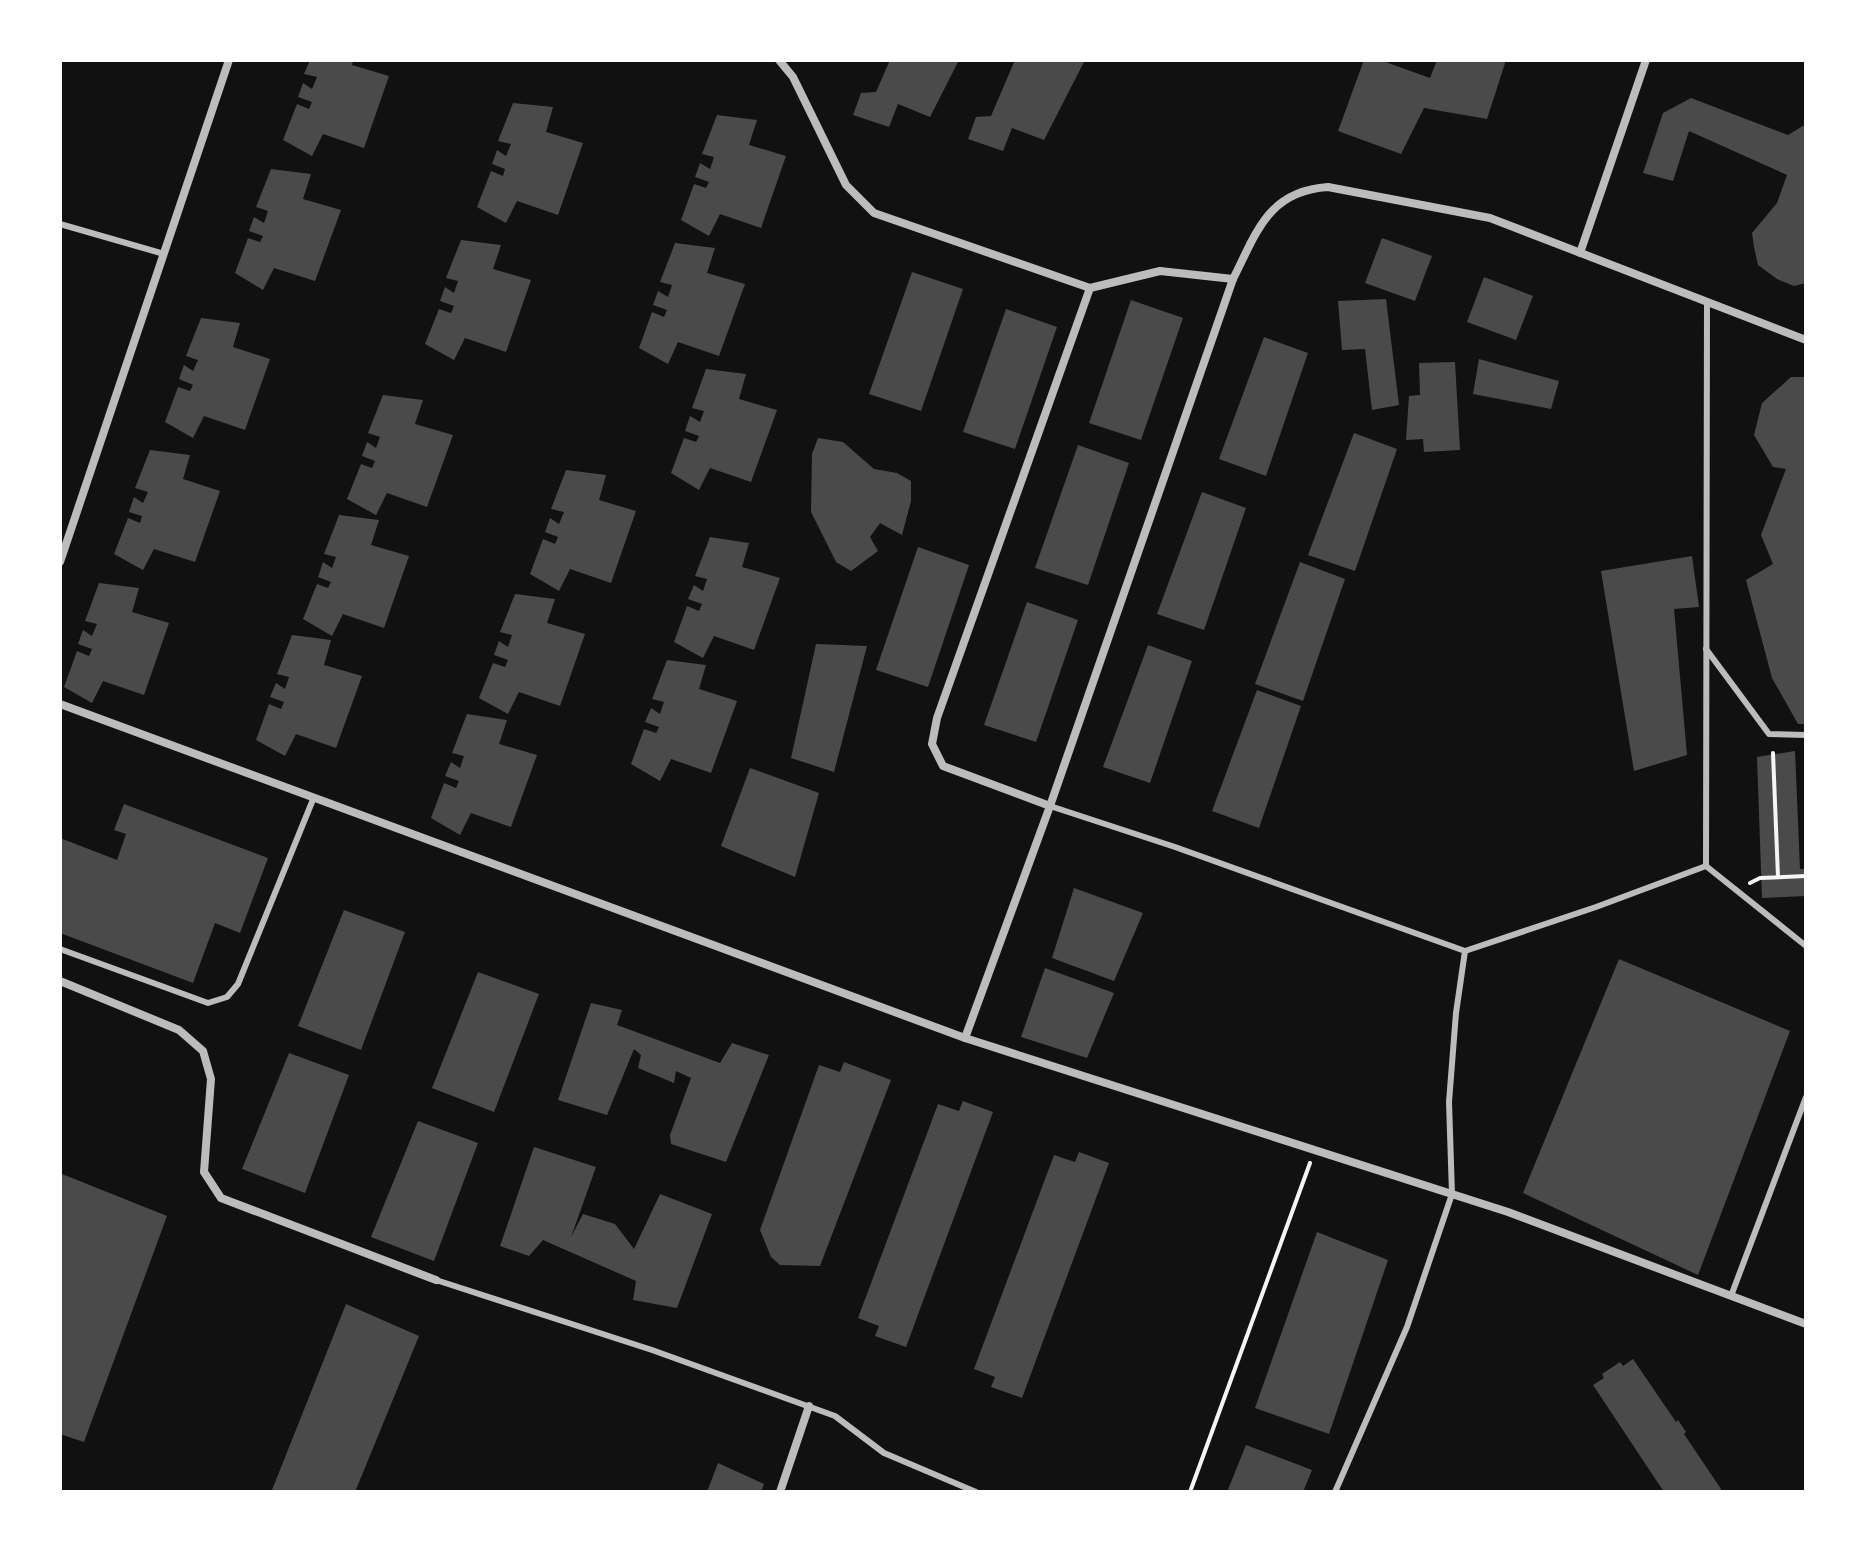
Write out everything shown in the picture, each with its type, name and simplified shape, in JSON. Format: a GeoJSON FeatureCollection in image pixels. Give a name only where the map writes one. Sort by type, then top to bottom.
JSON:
{"type":"FeatureCollection","features":[{"type":"Feature","properties":{"kind":"street"},"geometry":{"type":"LineString","coordinates":[[60,562],[229,60]]}},
{"type":"Feature","properties":{"kind":"street"},"geometry":{"type":"LineString","coordinates":[[779,60],[793,77],[846,185],[874,213],[1090,288],[1160,271],[1233,279]]}},
{"type":"Feature","properties":{"kind":"street"},"geometry":{"type":"LineString","coordinates":[[1580,253],[1646,60]]}},
{"type":"Feature","properties":{"kind":"street"},"geometry":{"type":"LineString","coordinates":[[965,1038],[1050,806],[1233,279],[1273,207],[1307,188],[1328,187],[1490,218],[1806,340]]}},
{"type":"Feature","properties":{"kind":"street"},"geometry":{"type":"LineString","coordinates":[[1050,806],[943,766],[932,744],[937,718],[1090,288]]}},
{"type":"Feature","properties":{"kind":"street"},"geometry":{"type":"LineString","coordinates":[[60,704],[965,1038],[1508,1212],[1806,1324]]}},
{"type":"Feature","properties":{"kind":"street"},"geometry":{"type":"LineString","coordinates":[[60,981],[179,1030],[203,1051],[211,1079],[204,1172],[221,1198],[436,1280]]}},
{"type":"Feature","properties":{"kind":"street"},"geometry":{"type":"LineString","coordinates":[[780,1492],[809,1406]]}},
{"type":"Feature","properties":{"kind":"lane"},"geometry":{"type":"LineString","coordinates":[[60,224],[164,254]]}},
{"type":"Feature","properties":{"kind":"lane"},"geometry":{"type":"LineString","coordinates":[[1706,866],[1707,302]]}},
{"type":"Feature","properties":{"kind":"lane"},"geometry":{"type":"LineString","coordinates":[[1706,649],[1769,734],[1806,735]]}},
{"type":"Feature","properties":{"kind":"lane"},"geometry":{"type":"LineString","coordinates":[[60,949],[208,1003],[227,997],[238,984],[314,797]]}},
{"type":"Feature","properties":{"kind":"lane"},"geometry":{"type":"LineString","coordinates":[[1050,806],[1190,852],[1465,951],[1706,866]]}},
{"type":"Feature","properties":{"kind":"lane"},"geometry":{"type":"LineString","coordinates":[[1706,866],[1806,946]]}},
{"type":"Feature","properties":{"kind":"lane"},"geometry":{"type":"LineString","coordinates":[[1335,1492],[1407,1327],[1452,1194],[1449,1102],[1456,1013],[1465,951]]}},
{"type":"Feature","properties":{"kind":"lane"},"geometry":{"type":"LineString","coordinates":[[1731,1296],[1806,1097]]}},
{"type":"Feature","properties":{"kind":"lane"},"geometry":{"type":"LineString","coordinates":[[436,1280],[652,1350],[835,1416],[884,1453],[976,1492]]}},
{"type":"Feature","properties":{"kind":"path"},"geometry":{"type":"LineString","coordinates":[[1773,753],[1778,877]]}},
{"type":"Feature","properties":{"kind":"path"},"geometry":{"type":"LineString","coordinates":[[1754,879],[1806,876]]}},
{"type":"Feature","properties":{"kind":"path"},"geometry":{"type":"LineString","coordinates":[[1190,1492],[1315,1150]]}},
{"type":"Feature","properties":{"kind":"building"},"geometry":{"type":"Polygon","coordinates":[[[310,60],[353,60],[352,65],[389,76],[364,148],[323,134],[312,156],[283,140],[297,104],[309,109],[312,102],[298,97],[303,83],[312,89],[317,77],[304,74],[310,60]]]}},
{"type":"Feature","properties":{"kind":"building"},"geometry":{"type":"Polygon","coordinates":[[[890,60],[959,60],[930,117],[898,104],[889,127],[853,115],[861,93],[876,92],[890,60]]]}},
{"type":"Feature","properties":{"kind":"building"},"geometry":{"type":"Polygon","coordinates":[[[1015,60],[1085,60],[1044,140],[1012,128],[1003,151],[968,139],[976,117],[991,116],[1015,60]]]}},
{"type":"Feature","properties":{"kind":"building"},"geometry":{"type":"Polygon","coordinates":[[[1364,60],[1380,60],[1430,78],[1437,60],[1506,60],[1487,119],[1424,108],[1401,154],[1338,131],[1364,60]]]}},
{"type":"Feature","properties":{"kind":"building"},"geometry":{"type":"Polygon","coordinates":[[[1691,98],[1788,135],[1806,124],[1806,283],[1794,286],[1777,279],[1758,265],[1754,247],[1752,233],[1777,203],[1787,175],[1689,131],[1673,181],[1643,173],[1663,113],[1691,98]]]}},
{"type":"Feature","properties":{"kind":"building"},"geometry":{"type":"Polygon","coordinates":[[[513,103],[553,107],[546,132],[583,143],[558,215],[517,201],[506,223],[477,207],[491,171],[503,176],[505,169],[492,164],[497,150],[506,156],[511,144],[498,141],[513,103]]]}},
{"type":"Feature","properties":{"kind":"building"},"geometry":{"type":"Polygon","coordinates":[[[717,115],[757,120],[749,145],[786,156],[761,228],[720,214],[709,236],[681,220],[694,184],[706,188],[709,182],[695,177],[700,163],[710,169],[714,157],[702,154],[717,115]]]}},
{"type":"Feature","properties":{"kind":"building"},"geometry":{"type":"Polygon","coordinates":[[[271,169],[311,174],[303,199],[341,210],[315,281],[274,268],[263,290],[235,273],[248,238],[260,242],[263,236],[249,231],[254,217],[264,223],[268,211],[256,207],[271,169]]]}},
{"type":"Feature","properties":{"kind":"building"},"geometry":{"type":"Polygon","coordinates":[[[1382,238],[1432,256],[1415,301],[1365,283],[1382,238]]]}},
{"type":"Feature","properties":{"kind":"building"},"geometry":{"type":"Polygon","coordinates":[[[461,240],[501,245],[493,269],[531,280],[506,352],[465,338],[454,360],[425,344],[439,309],[451,313],[454,306],[440,301],[445,287],[454,293],[458,281],[446,278],[461,240]]]}},
{"type":"Feature","properties":{"kind":"building"},"geometry":{"type":"Polygon","coordinates":[[[675,243],[715,248],[707,273],[745,284],[719,356],[678,342],[668,364],[639,348],[652,312],[664,317],[667,310],[653,305],[658,291],[668,297],[672,285],[660,282],[675,243]]]}},
{"type":"Feature","properties":{"kind":"building"},"geometry":{"type":"Polygon","coordinates":[[[912,272],[963,289],[921,411],[869,394],[912,272]]]}},
{"type":"Feature","properties":{"kind":"building"},"geometry":{"type":"Polygon","coordinates":[[[1484,277],[1533,296],[1516,340],[1467,322],[1484,277]]]}},
{"type":"Feature","properties":{"kind":"building"},"geometry":{"type":"Polygon","coordinates":[[[1386,299],[1399,405],[1372,410],[1365,349],[1342,350],[1338,301],[1386,299]]]}},
{"type":"Feature","properties":{"kind":"building"},"geometry":{"type":"Polygon","coordinates":[[[1131,300],[1183,318],[1141,440],[1089,423],[1131,300]]]}},
{"type":"Feature","properties":{"kind":"building"},"geometry":{"type":"Polygon","coordinates":[[[1006,309],[1057,327],[1015,449],[963,432],[1006,309]]]}},
{"type":"Feature","properties":{"kind":"building"},"geometry":{"type":"Polygon","coordinates":[[[201,318],[240,323],[233,347],[270,359],[245,430],[204,416],[193,438],[165,422],[178,387],[190,391],[193,385],[179,379],[184,365],[193,371],[198,360],[186,356],[201,318]]]}},
{"type":"Feature","properties":{"kind":"building"},"geometry":{"type":"Polygon","coordinates":[[[1264,337],[1308,353],[1266,476],[1219,459],[1264,337]]]}},
{"type":"Feature","properties":{"kind":"building"},"geometry":{"type":"Polygon","coordinates":[[[1479,359],[1559,381],[1551,409],[1473,394],[1479,359]]]}},
{"type":"Feature","properties":{"kind":"building"},"geometry":{"type":"Polygon","coordinates":[[[1455,362],[1460,450],[1424,452],[1423,439],[1406,440],[1409,396],[1420,395],[1419,363],[1455,362]]]}},
{"type":"Feature","properties":{"kind":"building"},"geometry":{"type":"Polygon","coordinates":[[[706,369],[746,374],[739,399],[777,410],[751,482],[710,468],[699,490],[671,473],[684,438],[696,442],[699,436],[685,431],[690,416],[700,422],[704,411],[692,408],[706,369]]]}},
{"type":"Feature","properties":{"kind":"building"},"geometry":{"type":"Polygon","coordinates":[[[1791,377],[1806,377],[1806,724],[1798,724],[1772,678],[1746,580],[1773,564],[1761,535],[1786,469],[1773,467],[1754,435],[1762,403],[1791,377]]]}},
{"type":"Feature","properties":{"kind":"building"},"geometry":{"type":"Polygon","coordinates":[[[383,395],[423,400],[415,424],[453,435],[427,507],[387,493],[376,515],[347,499],[361,464],[372,468],[375,461],[362,456],[367,442],[376,448],[380,437],[368,433],[383,395]]]}},
{"type":"Feature","properties":{"kind":"building"},"geometry":{"type":"Polygon","coordinates":[[[1354,433],[1397,449],[1355,571],[1308,555],[1354,433]]]}},
{"type":"Feature","properties":{"kind":"building"},"geometry":{"type":"Polygon","coordinates":[[[818,438],[843,442],[874,469],[897,473],[911,481],[911,501],[902,535],[880,523],[870,537],[878,551],[851,571],[836,562],[811,512],[812,454],[818,438]]]}},
{"type":"Feature","properties":{"kind":"building"},"geometry":{"type":"Polygon","coordinates":[[[1078,445],[1129,463],[1088,585],[1035,568],[1078,445]]]}},
{"type":"Feature","properties":{"kind":"building"},"geometry":{"type":"Polygon","coordinates":[[[150,450],[190,455],[183,479],[220,491],[195,562],[154,549],[143,570],[114,554],[128,518],[140,523],[142,516],[129,512],[134,497],[143,503],[148,492],[135,488],[150,450]]]}},
{"type":"Feature","properties":{"kind":"building"},"geometry":{"type":"Polygon","coordinates":[[[566,470],[606,475],[599,500],[636,511],[611,583],[570,569],[559,591],[530,574],[543,539],[555,544],[558,537],[545,532],[550,518],[559,524],[564,512],[551,509],[566,470]]]}},
{"type":"Feature","properties":{"kind":"building"},"geometry":{"type":"Polygon","coordinates":[[[1202,492],[1246,508],[1204,630],[1157,614],[1202,492]]]}},
{"type":"Feature","properties":{"kind":"building"},"geometry":{"type":"Polygon","coordinates":[[[339,515],[379,520],[371,545],[409,556],[384,628],[343,614],[332,636],[303,619],[317,584],[328,588],[331,582],[318,577],[323,562],[332,568],[336,557],[324,554],[339,515]]]}},
{"type":"Feature","properties":{"kind":"building"},"geometry":{"type":"Polygon","coordinates":[[[710,537],[749,543],[742,567],[780,578],[754,650],[714,636],[703,658],[674,642],[687,606],[699,611],[702,604],[688,599],[694,585],[703,591],[707,579],[695,576],[710,537]]]}},
{"type":"Feature","properties":{"kind":"building"},"geometry":{"type":"Polygon","coordinates":[[[918,547],[969,565],[928,687],[876,670],[918,547]]]}},
{"type":"Feature","properties":{"kind":"building"},"geometry":{"type":"Polygon","coordinates":[[[1692,556],[1699,607],[1674,609],[1687,755],[1634,771],[1601,571],[1692,556]]]}},
{"type":"Feature","properties":{"kind":"building"},"geometry":{"type":"Polygon","coordinates":[[[1300,562],[1345,579],[1303,701],[1255,684],[1300,562]]]}},
{"type":"Feature","properties":{"kind":"building"},"geometry":{"type":"Polygon","coordinates":[[[99,583],[139,588],[132,612],[169,623],[144,695],[103,681],[92,703],[64,687],[77,651],[89,656],[92,649],[78,644],[83,630],[92,636],[97,624],[85,621],[99,583]]]}},
{"type":"Feature","properties":{"kind":"building"},"geometry":{"type":"Polygon","coordinates":[[[515,594],[555,599],[547,623],[585,634],[560,706],[519,692],[508,714],[479,698],[493,663],[505,667],[508,660],[494,655],[499,641],[508,647],[512,635],[500,632],[515,594]]]}},
{"type":"Feature","properties":{"kind":"building"},"geometry":{"type":"Polygon","coordinates":[[[1027,602],[1078,620],[1036,742],[984,725],[1027,602]]]}},
{"type":"Feature","properties":{"kind":"building"},"geometry":{"type":"Polygon","coordinates":[[[292,635],[331,640],[324,665],[362,676],[336,748],[296,734],[285,756],[256,740],[269,704],[281,709],[284,702],[270,697],[276,683],[285,689],[289,677],[277,674],[292,635]]]}},
{"type":"Feature","properties":{"kind":"building"},"geometry":{"type":"Polygon","coordinates":[[[816,644],[867,646],[834,772],[791,758],[816,644]]]}},
{"type":"Feature","properties":{"kind":"building"},"geometry":{"type":"Polygon","coordinates":[[[1148,645],[1192,661],[1150,783],[1103,767],[1148,645]]]}},
{"type":"Feature","properties":{"kind":"building"},"geometry":{"type":"Polygon","coordinates":[[[667,660],[706,665],[699,689],[737,701],[711,773],[671,759],[660,781],[631,764],[644,729],[656,733],[659,727],[645,722],[651,708],[660,714],[664,702],[652,699],[667,660]]]}},
{"type":"Feature","properties":{"kind":"building"},"geometry":{"type":"Polygon","coordinates":[[[1257,690],[1301,706],[1259,828],[1212,811],[1257,690]]]}},
{"type":"Feature","properties":{"kind":"building"},"geometry":{"type":"Polygon","coordinates":[[[467,714],[507,720],[499,744],[537,755],[511,827],[471,813],[460,835],[431,818],[444,783],[456,788],[459,781],[445,776],[451,762],[460,768],[464,756],[452,753],[467,714]]]}},
{"type":"Feature","properties":{"kind":"building"},"geometry":{"type":"Polygon","coordinates":[[[1795,751],[1800,869],[1806,869],[1806,896],[1762,898],[1757,757],[1795,751]]]}},
{"type":"Feature","properties":{"kind":"building"},"geometry":{"type":"Polygon","coordinates":[[[750,768],[819,793],[795,877],[721,846],[750,768]]]}},
{"type":"Feature","properties":{"kind":"building"},"geometry":{"type":"Polygon","coordinates":[[[124,804],[268,858],[240,933],[215,923],[193,983],[60,933],[60,838],[117,860],[126,834],[114,830],[124,804]]]}},
{"type":"Feature","properties":{"kind":"building"},"geometry":{"type":"Polygon","coordinates":[[[1074,888],[1143,913],[1114,981],[1052,958],[1074,888]]]}},
{"type":"Feature","properties":{"kind":"building"},"geometry":{"type":"Polygon","coordinates":[[[344,910],[405,932],[361,1050],[298,1026],[344,910]]]}},
{"type":"Feature","properties":{"kind":"building"},"geometry":{"type":"Polygon","coordinates":[[[1619,959],[1790,1031],[1698,1275],[1523,1193],[1619,959]]]}},
{"type":"Feature","properties":{"kind":"building"},"geometry":{"type":"Polygon","coordinates":[[[1045,968],[1114,993],[1087,1058],[1021,1037],[1045,968]]]}},
{"type":"Feature","properties":{"kind":"building"},"geometry":{"type":"Polygon","coordinates":[[[478,972],[539,994],[494,1112],[432,1088],[478,972]]]}},
{"type":"Feature","properties":{"kind":"building"},"geometry":{"type":"Polygon","coordinates":[[[591,1003],[622,1010],[617,1025],[720,1063],[732,1043],[769,1055],[726,1162],[671,1144],[670,1135],[691,1078],[676,1071],[674,1083],[638,1068],[641,1055],[634,1049],[607,1115],[558,1100],[591,1003]]]}},
{"type":"Feature","properties":{"kind":"building"},"geometry":{"type":"Polygon","coordinates":[[[289,1053],[349,1075],[305,1193],[242,1169],[289,1053]]]}},
{"type":"Feature","properties":{"kind":"building"},"geometry":{"type":"Polygon","coordinates":[[[844,1062],[891,1080],[820,1266],[780,1265],[771,1257],[760,1230],[819,1065],[840,1072],[844,1062]]]}},
{"type":"Feature","properties":{"kind":"building"},"geometry":{"type":"Polygon","coordinates":[[[963,1101],[993,1112],[906,1347],[875,1336],[879,1326],[858,1318],[938,1104],[959,1111],[963,1101]]]}},
{"type":"Feature","properties":{"kind":"building"},"geometry":{"type":"Polygon","coordinates":[[[418,1121],[478,1143],[434,1261],[371,1237],[418,1121]]]}},
{"type":"Feature","properties":{"kind":"building"},"geometry":{"type":"Polygon","coordinates":[[[534,1147],[596,1167],[571,1237],[583,1214],[615,1224],[634,1249],[660,1194],[712,1214],[677,1308],[633,1300],[636,1281],[543,1240],[529,1256],[500,1246],[534,1147]]]}},
{"type":"Feature","properties":{"kind":"building"},"geometry":{"type":"Polygon","coordinates":[[[1079,1152],[1109,1163],[1022,1398],[991,1387],[995,1377],[974,1369],[1054,1155],[1075,1162],[1079,1152]]]}},
{"type":"Feature","properties":{"kind":"building"},"geometry":{"type":"Polygon","coordinates":[[[62,1174],[167,1216],[84,1442],[60,1434],[62,1174]]]}},
{"type":"Feature","properties":{"kind":"building"},"geometry":{"type":"Polygon","coordinates":[[[1317,1232],[1388,1260],[1329,1434],[1255,1408],[1317,1232]]]}},
{"type":"Feature","properties":{"kind":"building"},"geometry":{"type":"Polygon","coordinates":[[[346,1304],[419,1336],[355,1492],[277,1492],[272,1490],[346,1304]]]}},
{"type":"Feature","properties":{"kind":"building"},"geometry":{"type":"Polygon","coordinates":[[[1633,1359],[1676,1422],[1678,1420],[1723,1492],[1664,1492],[1593,1385],[1604,1378],[1602,1374],[1620,1362],[1623,1366],[1633,1359]]]}},
{"type":"Feature","properties":{"kind":"building"},"geometry":{"type":"Polygon","coordinates":[[[1246,1445],[1312,1470],[1303,1492],[1227,1492],[1246,1445]]]}},
{"type":"Feature","properties":{"kind":"building"},"geometry":{"type":"Polygon","coordinates":[[[718,1463],[764,1484],[761,1492],[707,1492],[718,1463]]]}}]}
